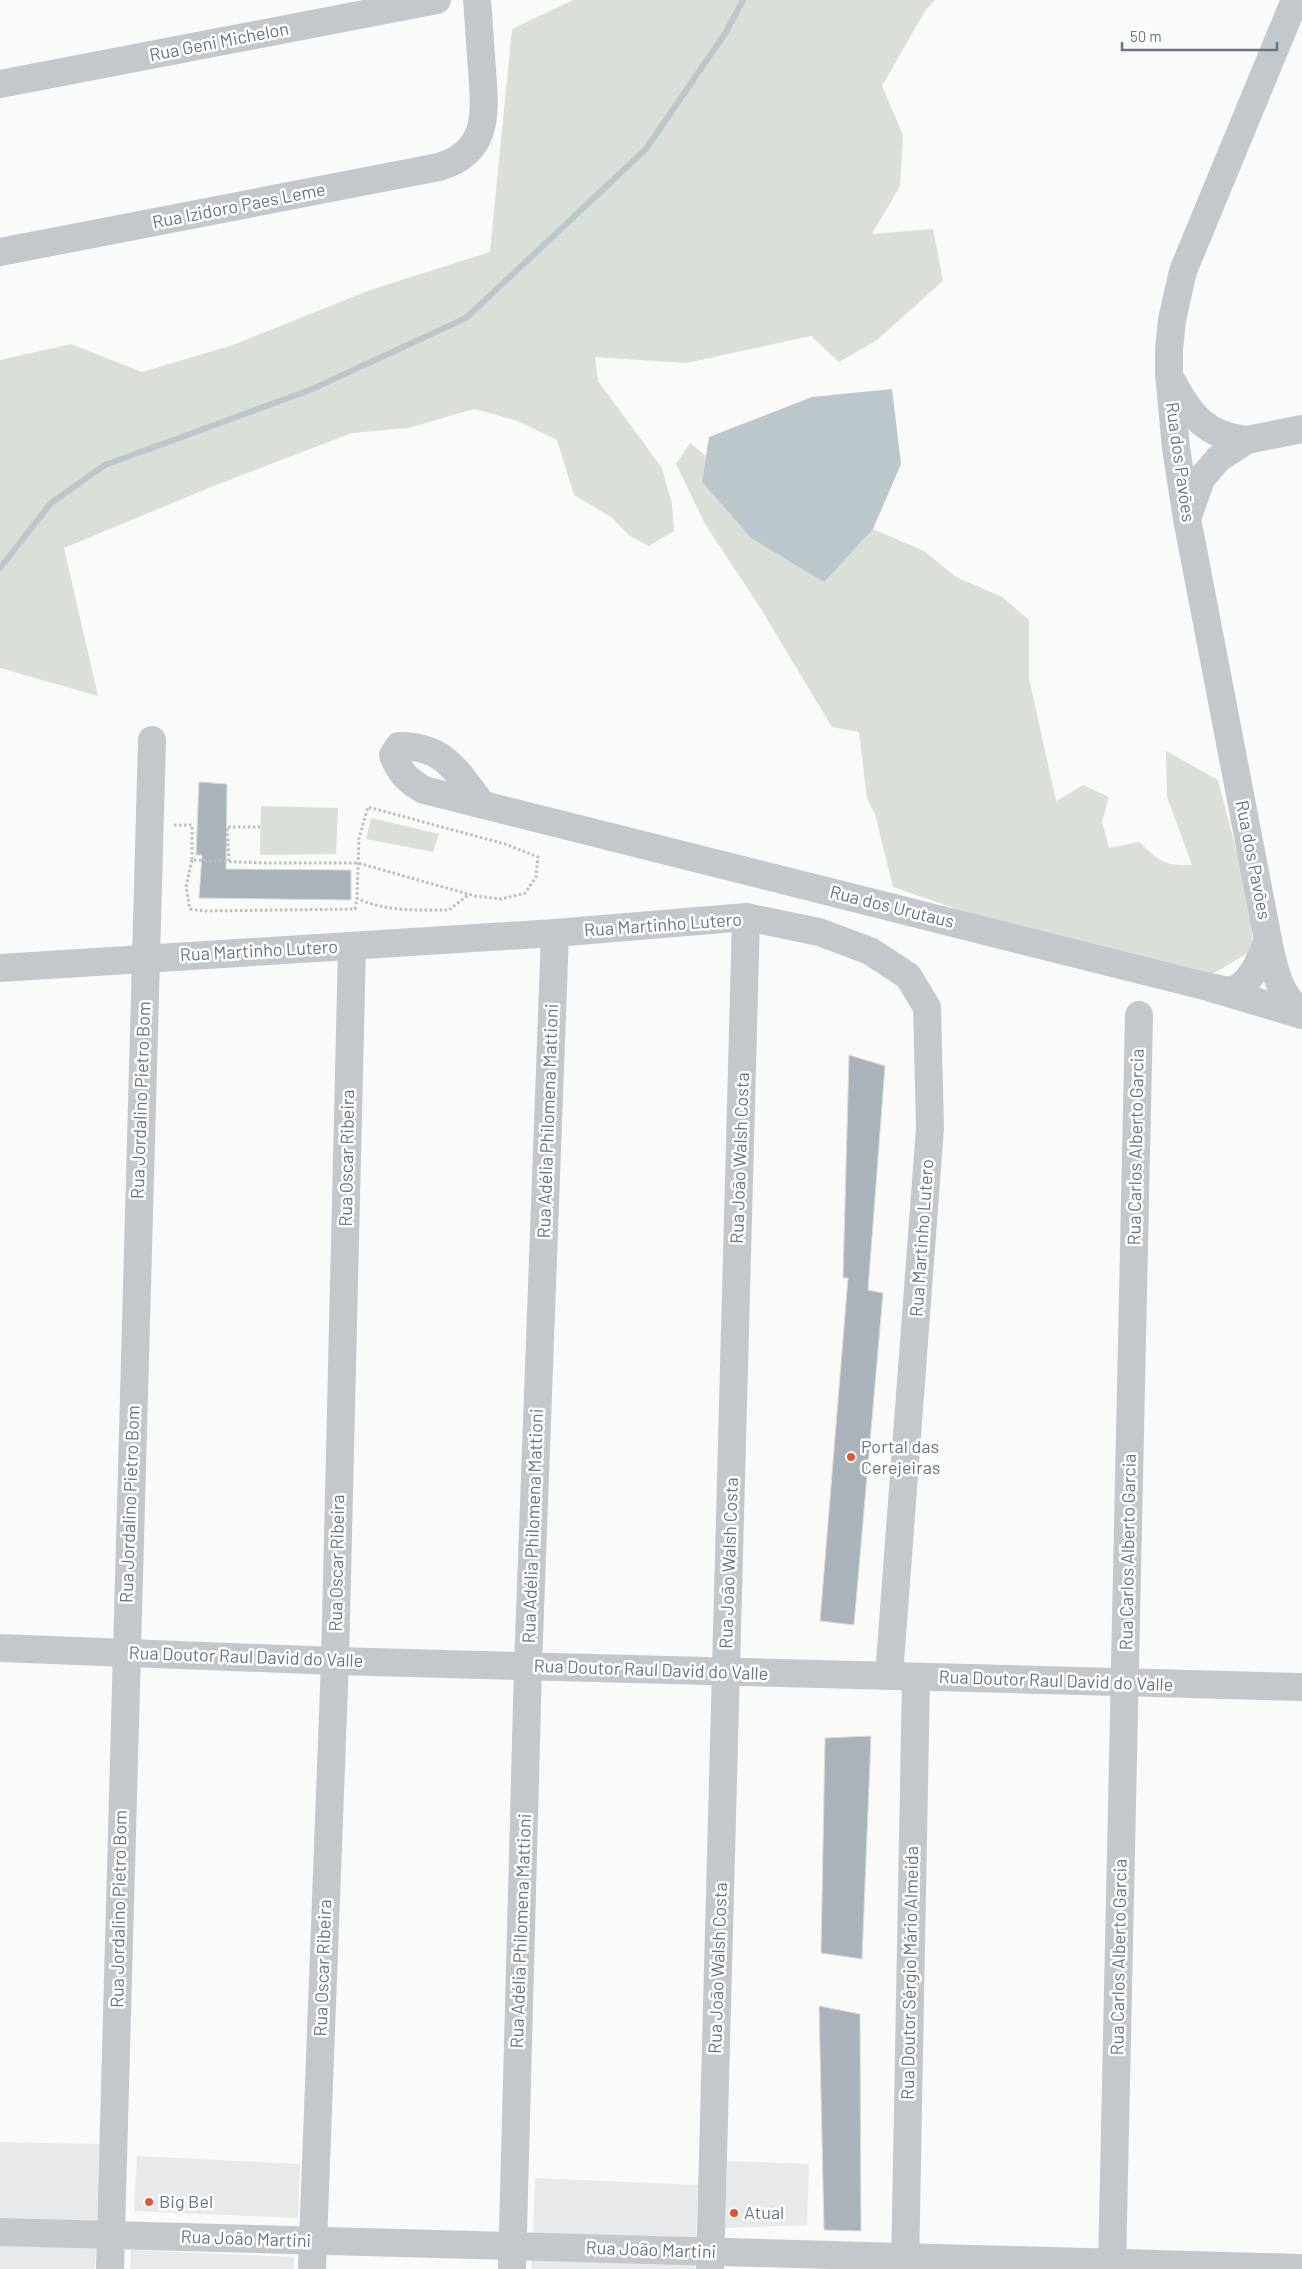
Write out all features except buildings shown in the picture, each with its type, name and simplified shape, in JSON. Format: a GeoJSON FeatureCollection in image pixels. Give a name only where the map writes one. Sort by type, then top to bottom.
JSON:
{"type":"FeatureCollection","features":[{"type":"Feature","properties":{"kind":"street","name":"Rua Geni Michelon"},"geometry":{"type":"LineString","coordinates":[[0,84],[437,0]]}},
{"type":"Feature","properties":{"kind":"street","name":"Rua Izidoro Paes Leme"},"geometry":{"type":"LineString","coordinates":[[0,252],[439,167],[457,160],[472,147],[481,130],[484,111],[477,0]]}},
{"type":"Feature","properties":{"kind":"street","name":"Rua dos Pavões"},"geometry":{"type":"LineString","coordinates":[[1295,0],[1183,271],[1172,320],[1169,374],[1176,448],[1187,519],[1268,940],[1282,988],[1295,1007],[1302,1011]]}},
{"type":"Feature","properties":{"kind":"street"},"geometry":{"type":"LineString","coordinates":[[1169,374],[1186,406],[1198,420],[1215,432],[1232,438],[1247,440],[1302,429]]}},
{"type":"Feature","properties":{"kind":"street"},"geometry":{"type":"LineString","coordinates":[[1187,519],[1201,479],[1219,458],[1247,440]]}},
{"type":"Feature","properties":{"kind":"street","name":"Rua Jordalino Pietro Bom"},"geometry":{"type":"LineString","coordinates":[[110,2269],[152,740]]}},
{"type":"Feature","properties":{"kind":"street","name":"Rua dos Urutaus"},"geometry":{"type":"LineString","coordinates":[[481,803],[1208,987],[1302,1015]]}},
{"type":"Feature","properties":{"kind":"street","name":"Rua Martinho Lutero"},"geometry":{"type":"LineString","coordinates":[[0,968],[145,957],[352,947],[746,917],[819,932],[870,951],[908,976],[927,1006],[930,1128],[889,1676]]}},
{"type":"Feature","properties":{"kind":"street","name":"Rua João Walsh Costa"},"geometry":{"type":"LineString","coordinates":[[710,2260],[746,917]]}},
{"type":"Feature","properties":{"kind":"street","name":"Rua Adélia Philomena Mattioni"},"geometry":{"type":"LineString","coordinates":[[513,2257],[528,1666],[555,933]]}},
{"type":"Feature","properties":{"kind":"street","name":"Rua dos Pavões"},"geometry":{"type":"LineString","coordinates":[[1208,987],[1232,990],[1245,982],[1258,966],[1268,940]]}},
{"type":"Feature","properties":{"kind":"street","name":"Rua Oscar Ribeira"},"geometry":{"type":"LineString","coordinates":[[312,2269],[334,1661],[352,947]]}},
{"type":"Feature","properties":{"kind":"street","name":"Rua Carlos Alberto Garcia"},"geometry":{"type":"LineString","coordinates":[[1112,2266],[1139,1014]]}},
{"type":"Feature","properties":{"kind":"street","name":"Rua Doutor Raul David do Valle"},"geometry":{"type":"LineString","coordinates":[[0,1648],[334,1661],[1302,1687]]}},
{"type":"Feature","properties":{"kind":"street","name":"Rua Doutor Sérgio Mário Almeida"},"geometry":{"type":"LineString","coordinates":[[905,2263],[916,1677]]}},
{"type":"Feature","properties":{"kind":"street","name":"Rua João Martini"},"geometry":{"type":"LineString","coordinates":[[0,2232],[312,2241],[513,2257],[1302,2268]]}},
{"type":"Feature","properties":{"kind":"path"},"geometry":{"type":"LineString","coordinates":[[174,824],[192,825],[192,860],[186,887],[190,909],[205,911],[355,909],[357,898],[358,863],[359,838],[368,807],[505,844],[538,857],[536,877],[525,893],[501,899],[468,895],[358,863],[192,860]]}},
{"type":"Feature","properties":{"kind":"path"},"geometry":{"type":"LineString","coordinates":[[229,861],[227,827],[260,827]]}},
{"type":"Feature","properties":{"kind":"path"},"geometry":{"type":"LineString","coordinates":[[357,898],[369,904],[412,910],[449,910],[468,895]]}},
{"type":"Feature","properties":{"kind":"shaded area"},"geometry":{"type":"Polygon","coordinates":[[[573,0],[935,0],[925,11],[882,86],[903,135],[900,186],[872,234],[933,229],[943,281],[877,340],[839,362],[811,336],[686,363],[595,357],[598,381],[662,468],[672,504],[674,531],[649,546],[630,536],[611,517],[574,495],[557,440],[518,421],[474,409],[408,428],[352,433],[211,487],[64,548],[98,696],[0,668],[0,360],[71,344],[142,372],[233,345],[370,290],[490,252],[512,29],[573,0]]]}},
{"type":"Feature","properties":{"kind":"shaded area"},"geometry":{"type":"Polygon","coordinates":[[[892,389],[901,464],[873,529],[824,582],[751,538],[702,482],[709,437],[812,397],[892,389]]]}},
{"type":"Feature","properties":{"kind":"shaded area"},"geometry":{"type":"Polygon","coordinates":[[[690,443],[706,456],[702,482],[751,538],[824,581],[873,529],[924,551],[956,577],[1002,597],[1029,620],[1029,678],[1056,801],[1083,785],[1109,797],[1102,822],[1109,848],[1139,842],[1162,861],[1192,865],[1167,797],[1166,751],[1218,780],[1250,903],[1253,950],[1206,978],[1015,929],[893,887],[875,814],[867,799],[859,732],[832,727],[761,609],[705,524],[676,464],[690,443]]]}},
{"type":"Feature","properties":{"kind":"shaded area"},"geometry":{"type":"Polygon","coordinates":[[[261,806],[338,808],[336,854],[260,855],[261,806]]]}},
{"type":"Feature","properties":{"kind":"shaded area"},"geometry":{"type":"Polygon","coordinates":[[[371,818],[439,834],[433,852],[366,839],[371,818]]]}},
{"type":"Feature","properties":{"kind":"shaded area"},"geometry":{"type":"Polygon","coordinates":[[[0,2142],[99,2144],[97,2225],[0,2221],[0,2142]]]}},
{"type":"Feature","properties":{"kind":"shaded area"},"geometry":{"type":"Polygon","coordinates":[[[137,2156],[300,2164],[298,2218],[134,2211],[137,2156]]]}},
{"type":"Feature","properties":{"kind":"shaded area"},"geometry":{"type":"Polygon","coordinates":[[[727,2161],[809,2164],[807,2225],[725,2228],[727,2161]]]}},
{"type":"Feature","properties":{"kind":"shaded area"},"geometry":{"type":"Polygon","coordinates":[[[535,2178],[698,2185],[696,2240],[533,2233],[535,2178]]]}},
{"type":"Feature","properties":{"kind":"shaded area"},"geometry":{"type":"Polygon","coordinates":[[[0,2245],[96,2249],[95,2269],[0,2269],[0,2245]]]}},
{"type":"Feature","properties":{"kind":"shaded area"},"geometry":{"type":"Polygon","coordinates":[[[131,2250],[294,2257],[294,2269],[130,2269],[131,2250]]]}},
{"type":"Feature","properties":{"kind":"shaded area"},"geometry":{"type":"Polygon","coordinates":[[[532,2257],[695,2265],[695,2269],[531,2269],[532,2257]]]}},
{"type":"Feature","properties":{"kind":"waterway"},"geometry":{"type":"LineString","coordinates":[[0,568],[51,503],[105,465],[310,390],[466,318],[646,149],[726,32],[743,0]]}},
{"type":"Feature","properties":{"kind":"place","name":"Portal das Cerejeiras"},"geometry":{"type":"Point","coordinates":[851,1457]}},
{"type":"Feature","properties":{"kind":"place","name":"Big Bel"},"geometry":{"type":"Point","coordinates":[149,2202]}},
{"type":"Feature","properties":{"kind":"place","name":"Atual"},"geometry":{"type":"Point","coordinates":[734,2213]}}]}
